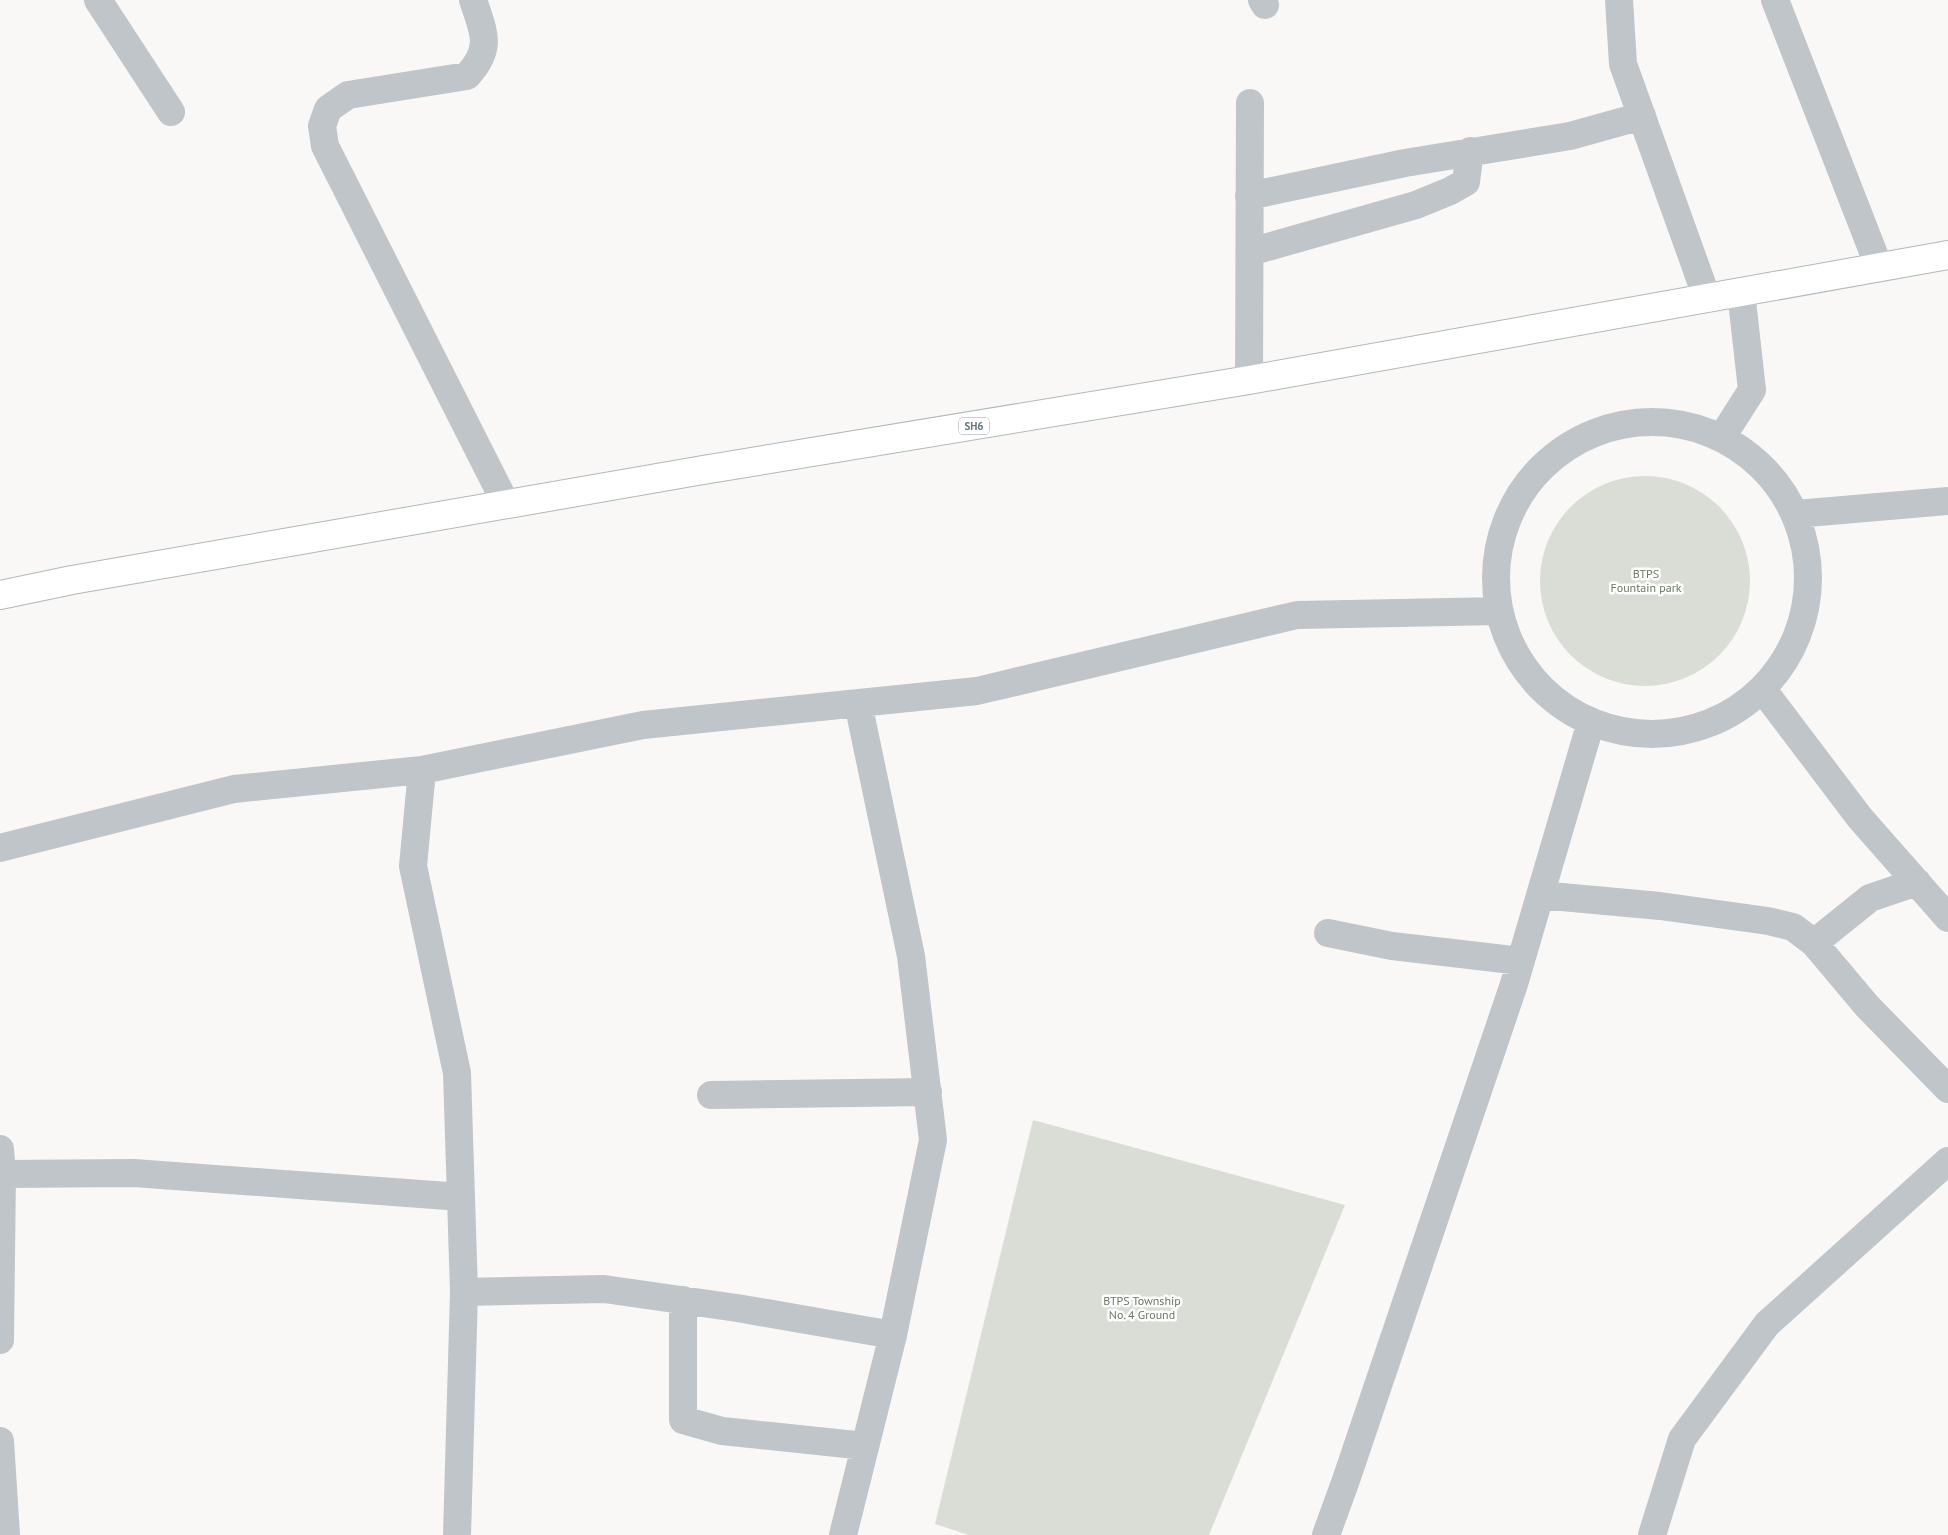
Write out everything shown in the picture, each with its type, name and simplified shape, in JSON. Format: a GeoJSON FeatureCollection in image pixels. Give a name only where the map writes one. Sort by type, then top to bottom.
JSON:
{"type":"FeatureCollection","features":[{"type":"Feature","properties":{"kind":"main road","name":"SH6"},"geometry":{"type":"LineString","coordinates":[[0,595],[72,580],[506,504],[1249,380],[1948,255]]}},
{"type":"Feature","properties":{"kind":"street"},"geometry":{"type":"LineString","coordinates":[[98,0],[171,112]]}},
{"type":"Feature","properties":{"kind":"street"},"geometry":{"type":"LineString","coordinates":[[473,0],[485,46],[479,64],[467,76],[348,95],[328,109],[322,126],[326,146],[506,504]]}},
{"type":"Feature","properties":{"kind":"street"},"geometry":{"type":"LineString","coordinates":[[1619,0],[1623,64],[1707,298]]}},
{"type":"Feature","properties":{"kind":"street"},"geometry":{"type":"LineString","coordinates":[[1775,0],[1879,267]]}},
{"type":"Feature","properties":{"kind":"street"},"geometry":{"type":"LineString","coordinates":[[1249,380],[1250,103]]}},
{"type":"Feature","properties":{"kind":"street"},"geometry":{"type":"LineString","coordinates":[[1249,196],[1470,151],[1570,136],[1642,116]]}},
{"type":"Feature","properties":{"kind":"street"},"geometry":{"type":"LineString","coordinates":[[1250,252],[1416,205],[1450,191],[1466,182],[1470,151]]}},
{"type":"Feature","properties":{"kind":"street"},"geometry":{"type":"LineString","coordinates":[[1722,437],[1752,390],[1741,292]]}},
{"type":"Feature","properties":{"kind":"street"},"geometry":{"type":"LineString","coordinates":[[1624,422],[1674,422],[1722,437],[1766,469],[1796,514],[1809,560],[1807,608],[1791,652],[1763,690],[1726,717],[1683,732],[1636,734],[1592,722],[1550,696],[1517,658],[1499,611],[1496,561],[1509,512],[1536,470],[1576,439],[1624,422]]}},
{"type":"Feature","properties":{"kind":"street"},"geometry":{"type":"LineString","coordinates":[[1796,514],[1948,501]]}},
{"type":"Feature","properties":{"kind":"street"},"geometry":{"type":"LineString","coordinates":[[0,848],[234,789],[422,770],[643,725],[977,691],[1296,616],[1499,611]]}},
{"type":"Feature","properties":{"kind":"street"},"geometry":{"type":"LineString","coordinates":[[1763,690],[1860,818],[1948,918]]}},
{"type":"Feature","properties":{"kind":"street"},"geometry":{"type":"LineString","coordinates":[[843,1535],[894,1335],[933,1140],[911,956],[858,703]]}},
{"type":"Feature","properties":{"kind":"street"},"geometry":{"type":"LineString","coordinates":[[1326,1535],[1353,1461],[1521,961],[1592,722]]}},
{"type":"Feature","properties":{"kind":"street"},"geometry":{"type":"LineString","coordinates":[[422,770],[413,866],[457,1074],[464,1292],[457,1535]]}},
{"type":"Feature","properties":{"kind":"street"},"geometry":{"type":"LineString","coordinates":[[1814,943],[1870,898],[1917,882]]}},
{"type":"Feature","properties":{"kind":"street"},"geometry":{"type":"LineString","coordinates":[[1540,895],[1660,906],[1768,920],[1793,927],[1814,943],[1867,1006],[1948,1089]]}},
{"type":"Feature","properties":{"kind":"street"},"geometry":{"type":"LineString","coordinates":[[1328,933],[1392,946],[1521,961]]}},
{"type":"Feature","properties":{"kind":"street"},"geometry":{"type":"LineString","coordinates":[[710,1095],[928,1092]]}},
{"type":"Feature","properties":{"kind":"street"},"geometry":{"type":"LineString","coordinates":[[1652,1535],[1682,1439],[1767,1324],[1948,1161]]}},
{"type":"Feature","properties":{"kind":"street"},"geometry":{"type":"LineString","coordinates":[[0,1340],[1,1162],[461,1197]]}},
{"type":"Feature","properties":{"kind":"street"},"geometry":{"type":"LineString","coordinates":[[464,1292],[604,1289],[683,1300],[894,1335]]}},
{"type":"Feature","properties":{"kind":"street"},"geometry":{"type":"LineString","coordinates":[[683,1300],[683,1420],[722,1431],[865,1446]]}},
{"type":"Feature","properties":{"kind":"street"},"geometry":{"type":"LineString","coordinates":[[0,1442],[6,1535]]}},
{"type":"Feature","properties":{"kind":"green space","name":"BTPS Fountain park"},"geometry":{"type":"Polygon","coordinates":[[[1635,476],[1655,476],[1675,480],[1695,488],[1712,500],[1726,514],[1738,531],[1746,551],[1750,581],[1746,611],[1738,631],[1726,648],[1712,662],[1695,674],[1675,682],[1655,686],[1635,686],[1615,682],[1595,674],[1578,662],[1564,648],[1552,631],[1544,611],[1540,591],[1540,571],[1544,551],[1552,531],[1564,514],[1578,500],[1595,488],[1615,480],[1635,476]]]}},
{"type":"Feature","properties":{"kind":"green space","name":"BTPS Township No. 4 Ground"},"geometry":{"type":"Polygon","coordinates":[[[1033,1120],[1345,1205],[1209,1535],[969,1535],[935,1524],[1033,1120]]]}}]}
